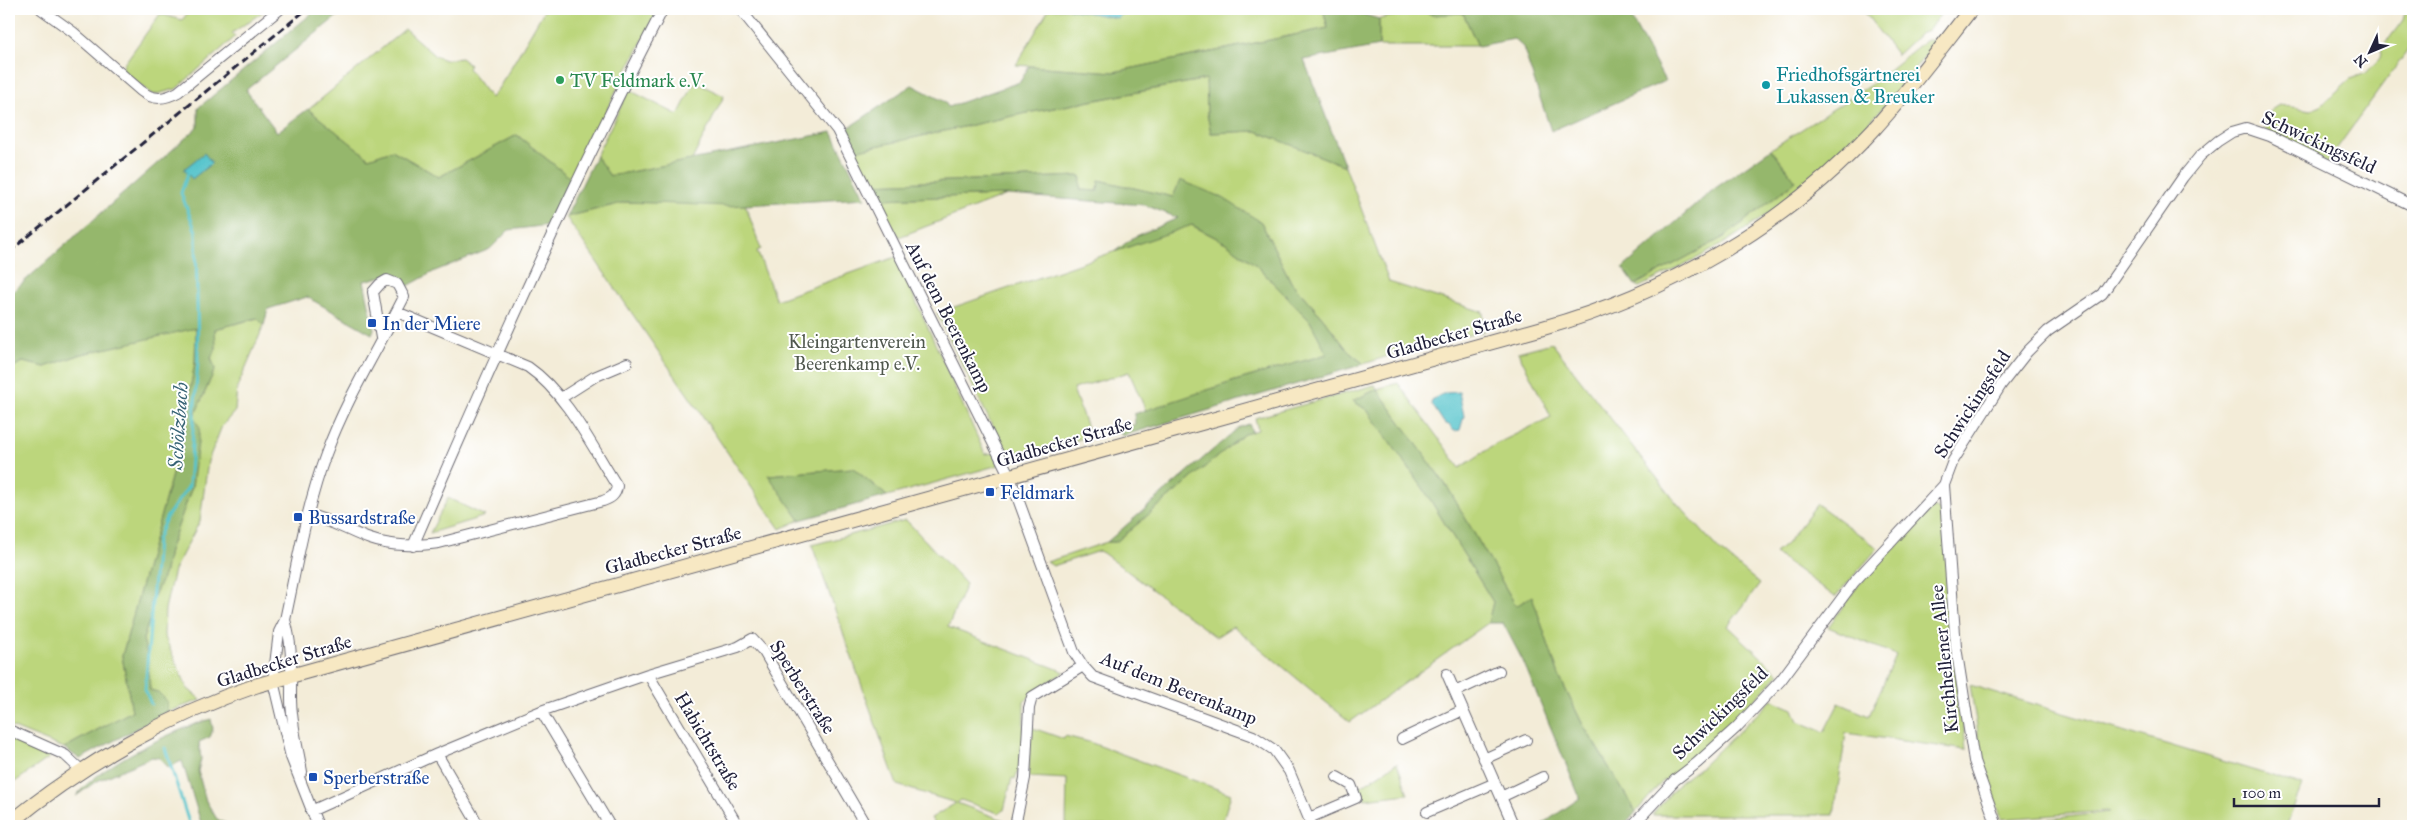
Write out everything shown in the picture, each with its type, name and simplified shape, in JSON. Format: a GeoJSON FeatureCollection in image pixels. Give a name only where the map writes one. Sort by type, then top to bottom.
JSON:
{"type":"FeatureCollection","features":[{"type":"Feature","properties":{"kind":"main road","name":"Gladbecker Straße"},"geometry":{"type":"LineString","coordinates":[[9,824],[82,771],[164,725],[235,693],[1578,318],[1640,295],[1709,260],[1766,223],[1819,182],[1872,131],[1903,96],[1971,9]]}},
{"type":"Feature","properties":{"kind":"street"},"geometry":{"type":"LineString","coordinates":[[41,9],[73,32],[141,92],[161,98],[178,92],[280,9]]}},
{"type":"Feature","properties":{"kind":"street"},"geometry":{"type":"LineString","coordinates":[[413,546],[496,355],[579,178],[663,9]]}},
{"type":"Feature","properties":{"kind":"street","name":"Auf dem Beerenkamp"},"geometry":{"type":"LineString","coordinates":[[740,9],[837,130],[1010,477],[1074,652],[1083,666],[1093,676],[1253,736],[1274,750],[1289,771],[1310,822],[1356,798],[1351,785],[1337,777]]}},
{"type":"Feature","properties":{"kind":"street","name":"Schwickingsfeld"},"geometry":{"type":"LineString","coordinates":[[1632,826],[1675,780],[1736,728],[1781,680],[1854,582],[1944,484],[1952,461],[2001,385],[2027,352],[2048,331],[2102,294],[2183,177],[2200,156],[2218,141],[2232,132],[2246,128],[2270,136],[2413,206]]}},
{"type":"Feature","properties":{"kind":"street"},"geometry":{"type":"LineString","coordinates":[[305,790],[291,757],[273,682],[279,632],[285,620],[295,566],[326,453],[381,338],[404,297],[397,284],[386,280],[373,292],[381,338]]}},
{"type":"Feature","properties":{"kind":"street"},"geometry":{"type":"LineString","coordinates":[[308,515],[318,517],[369,539],[386,544],[413,546],[439,543],[611,498],[616,492],[617,486],[561,398],[544,378],[528,368],[397,312]]}},
{"type":"Feature","properties":{"kind":"street"},"geometry":{"type":"LineString","coordinates":[[561,398],[594,377],[627,363]]}},
{"type":"Feature","properties":{"kind":"street","name":"Kirchhellener Allee"},"geometry":{"type":"LineString","coordinates":[[1944,484],[1956,646],[1972,752],[1997,826]]}},
{"type":"Feature","properties":{"kind":"street"},"geometry":{"type":"LineString","coordinates":[[285,620],[288,630],[292,677],[292,711],[305,790],[318,826]]}},
{"type":"Feature","properties":{"kind":"street","name":"Sperberstraße"},"geometry":{"type":"LineString","coordinates":[[311,811],[437,754],[541,711],[752,640],[764,652],[866,826]]}},
{"type":"Feature","properties":{"kind":"street","name":"Auf dem Beerenkamp"},"geometry":{"type":"LineString","coordinates":[[1016,821],[1025,778],[1029,708],[1032,698],[1083,666]]}},
{"type":"Feature","properties":{"kind":"street"},"geometry":{"type":"LineString","coordinates":[[1455,692],[1499,671]]}},
{"type":"Feature","properties":{"kind":"street","name":"Habichtstraße"},"geometry":{"type":"LineString","coordinates":[[648,674],[738,826]]}},
{"type":"Feature","properties":{"kind":"street"},"geometry":{"type":"LineString","coordinates":[[1447,674],[1512,822],[1509,826]]}},
{"type":"Feature","properties":{"kind":"street"},"geometry":{"type":"LineString","coordinates":[[1402,739],[1463,710]]}},
{"type":"Feature","properties":{"kind":"street"},"geometry":{"type":"LineString","coordinates":[[541,711],[610,826]]}},
{"type":"Feature","properties":{"kind":"street"},"geometry":{"type":"LineString","coordinates":[[9,730],[65,755],[82,771]]}},
{"type":"Feature","properties":{"kind":"street"},"geometry":{"type":"LineString","coordinates":[[1484,759],[1526,740]]}},
{"type":"Feature","properties":{"kind":"street"},"geometry":{"type":"LineString","coordinates":[[437,754],[480,826]]}},
{"type":"Feature","properties":{"kind":"street"},"geometry":{"type":"LineString","coordinates":[[1501,797],[1544,778]]}},
{"type":"Feature","properties":{"kind":"street"},"geometry":{"type":"LineString","coordinates":[[1427,812],[1495,783]]}},
{"type":"Feature","properties":{"kind":"green space"},"geometry":{"type":"Polygon","coordinates":[[[191,9],[267,9],[232,33],[235,37],[176,89],[153,95],[122,71],[124,64],[160,14],[182,20],[191,9]]]}},
{"type":"Feature","properties":{"kind":"green space"},"geometry":{"type":"Polygon","coordinates":[[[317,9],[346,9],[246,90],[277,132],[308,109],[369,158],[392,150],[439,177],[517,135],[573,180],[549,225],[509,230],[490,249],[435,271],[408,286],[388,275],[364,281],[374,329],[372,334],[307,297],[268,309],[264,325],[257,318],[215,329],[216,349],[211,358],[215,369],[194,417],[200,428],[192,487],[169,551],[164,575],[151,602],[151,615],[143,639],[148,658],[150,690],[158,692],[167,701],[167,712],[80,759],[64,748],[132,711],[122,656],[178,453],[195,363],[196,328],[82,354],[45,367],[23,362],[9,369],[9,295],[198,127],[198,108],[317,9]]]}},
{"type":"Feature","properties":{"kind":"green space"},"geometry":{"type":"Polygon","coordinates":[[[545,9],[659,9],[616,91],[573,180],[517,135],[439,177],[392,150],[369,158],[308,110],[405,29],[435,56],[445,60],[461,58],[470,65],[468,68],[491,98],[545,9]]]}},
{"type":"Feature","properties":{"kind":"green space"},"geometry":{"type":"Polygon","coordinates":[[[1049,9],[1323,9],[1328,28],[1114,72],[1016,65],[1049,9]]]}},
{"type":"Feature","properties":{"kind":"green space"},"geometry":{"type":"Polygon","coordinates":[[[1323,9],[1354,9],[1362,14],[1379,19],[1379,46],[1304,60],[1345,166],[1256,131],[1211,133],[1207,114],[1206,79],[1017,115],[854,151],[845,130],[912,85],[945,102],[948,107],[1020,82],[1029,66],[1114,72],[1328,28],[1323,9]]]}},
{"type":"Feature","properties":{"kind":"green space"},"geometry":{"type":"Polygon","coordinates":[[[1644,9],[1631,18],[1665,81],[1551,131],[1523,47],[1514,39],[1478,46],[1463,13],[1432,15],[1423,10],[1644,9]]]}},
{"type":"Feature","properties":{"kind":"green space"},"geometry":{"type":"Polygon","coordinates":[[[1862,9],[1945,9],[1926,32],[1921,33],[1897,55],[1862,9]]]}},
{"type":"Feature","properties":{"kind":"green space"},"geometry":{"type":"Polygon","coordinates":[[[2403,9],[2413,9],[2413,43],[2327,162],[2267,131],[2263,125],[2273,109],[2280,105],[2311,110],[2321,106],[2350,79],[2366,73],[2380,58],[2382,48],[2403,20],[2405,13],[2403,9]]]}},
{"type":"Feature","properties":{"kind":"green space"},"geometry":{"type":"Polygon","coordinates":[[[1423,10],[1432,15],[1463,13],[1478,46],[1379,46],[1379,19],[1423,10]]]}},
{"type":"Feature","properties":{"kind":"green space"},"geometry":{"type":"Polygon","coordinates":[[[1926,40],[1933,40],[1933,45],[1910,76],[1859,134],[1802,187],[1772,211],[1707,253],[1639,287],[1635,285],[1724,237],[1796,181],[1771,149],[1869,86],[1926,40]]]}},
{"type":"Feature","properties":{"kind":"green space"},"geometry":{"type":"Polygon","coordinates":[[[1207,79],[1207,114],[1211,133],[1256,131],[1345,166],[1389,282],[1483,312],[1484,331],[1466,336],[1464,331],[1364,364],[1349,352],[1323,318],[1291,282],[1261,222],[1181,181],[1173,197],[1099,180],[1098,191],[1080,190],[1081,176],[871,184],[854,151],[1017,115],[1207,79]]]}},
{"type":"Feature","properties":{"kind":"green space"},"geometry":{"type":"Polygon","coordinates":[[[695,82],[724,96],[692,160],[610,176],[596,156],[629,90],[678,115],[695,82]]]}},
{"type":"Feature","properties":{"kind":"green space"},"geometry":{"type":"Polygon","coordinates":[[[832,132],[865,198],[729,206],[626,202],[566,217],[596,156],[610,176],[832,132]]]}},
{"type":"Feature","properties":{"kind":"green space"},"geometry":{"type":"Polygon","coordinates":[[[1771,149],[1796,181],[1724,237],[1635,285],[1623,268],[1714,189],[1771,149]]]}},
{"type":"Feature","properties":{"kind":"green space"},"geometry":{"type":"Polygon","coordinates":[[[1081,176],[1080,190],[1098,191],[1099,180],[1173,197],[1180,180],[1223,198],[1261,222],[1291,282],[1323,318],[1349,352],[1364,364],[1122,436],[1120,432],[1135,424],[1134,414],[1235,381],[1327,354],[1310,321],[1256,265],[1226,243],[1192,225],[1114,252],[1134,237],[1178,218],[1145,205],[1007,195],[878,199],[871,184],[1081,176]]]}},
{"type":"Feature","properties":{"kind":"green space"},"geometry":{"type":"Polygon","coordinates":[[[1007,195],[899,237],[878,199],[1007,195]]]}},
{"type":"Feature","properties":{"kind":"green space","name":"Kleingartenverein Beerenkamp e.V."},"geometry":{"type":"Polygon","coordinates":[[[626,202],[745,204],[761,249],[757,251],[776,300],[896,257],[985,454],[995,453],[999,465],[887,496],[853,468],[769,475],[800,520],[780,529],[566,217],[626,202]]]}},
{"type":"Feature","properties":{"kind":"green space"},"geometry":{"type":"Polygon","coordinates":[[[1191,225],[1226,243],[1256,265],[1310,321],[1328,354],[1235,381],[1146,411],[1129,372],[1073,389],[1090,436],[1009,460],[937,313],[1191,225]]]}},
{"type":"Feature","properties":{"kind":"green space"},"geometry":{"type":"Polygon","coordinates":[[[258,318],[264,325],[237,388],[235,411],[222,426],[208,461],[200,521],[174,570],[165,609],[164,635],[187,688],[201,700],[167,712],[167,701],[158,692],[150,690],[143,639],[151,615],[151,602],[164,575],[169,551],[192,487],[195,459],[194,417],[215,369],[211,358],[216,349],[215,329],[258,318]]]}},
{"type":"Feature","properties":{"kind":"green space"},"geometry":{"type":"Polygon","coordinates":[[[196,327],[195,363],[178,453],[122,656],[132,711],[64,748],[9,726],[9,369],[23,362],[45,367],[82,354],[196,327]]]}},
{"type":"Feature","properties":{"kind":"green space"},"geometry":{"type":"Polygon","coordinates":[[[1552,343],[1675,501],[1720,551],[1760,584],[1728,626],[1779,674],[1715,742],[1694,761],[1662,782],[1636,812],[1582,723],[1559,676],[1532,597],[1516,606],[1448,488],[1377,389],[1398,383],[1460,468],[1496,444],[1551,417],[1518,352],[1552,343]]]}},
{"type":"Feature","properties":{"kind":"green space"},"geometry":{"type":"Polygon","coordinates":[[[1375,385],[1377,389],[1353,401],[1367,410],[1423,488],[1493,602],[1488,623],[1350,722],[1233,626],[1216,637],[1103,553],[1099,551],[1053,566],[1047,562],[1107,542],[1116,542],[1244,434],[1258,430],[1255,418],[1375,385]]]}},
{"type":"Feature","properties":{"kind":"green space"},"geometry":{"type":"Polygon","coordinates":[[[1377,389],[1448,488],[1516,606],[1532,596],[1559,676],[1582,723],[1636,812],[1624,826],[1541,825],[1580,798],[1523,661],[1503,623],[1488,623],[1493,602],[1423,488],[1367,410],[1353,401],[1377,389]]]}},
{"type":"Feature","properties":{"kind":"green space"},"geometry":{"type":"Polygon","coordinates":[[[1249,424],[1252,432],[1244,434],[1116,542],[1107,542],[1238,428],[1249,424]]]}},
{"type":"Feature","properties":{"kind":"green space"},"geometry":{"type":"Polygon","coordinates":[[[853,468],[887,496],[800,520],[768,475],[853,468]]]}},
{"type":"Feature","properties":{"kind":"green space"},"geometry":{"type":"Polygon","coordinates":[[[448,498],[485,516],[430,533],[448,498]]]}},
{"type":"Feature","properties":{"kind":"green space"},"geometry":{"type":"Polygon","coordinates":[[[1817,504],[1878,548],[1835,597],[1775,553],[1786,544],[1817,504]]]}},
{"type":"Feature","properties":{"kind":"green space"},"geometry":{"type":"Polygon","coordinates":[[[1933,507],[1943,511],[1966,750],[1846,733],[1834,815],[1652,815],[1680,782],[1701,767],[1772,700],[1793,709],[1798,721],[1824,732],[1839,703],[1869,716],[1896,655],[1828,627],[1858,586],[1933,507]]]}},
{"type":"Feature","properties":{"kind":"green space"},"geometry":{"type":"Polygon","coordinates":[[[906,520],[966,584],[948,627],[1065,672],[1037,689],[1024,702],[1023,771],[1018,771],[1015,779],[1012,778],[1004,810],[998,813],[961,800],[957,803],[1006,821],[1011,826],[936,826],[931,818],[956,803],[897,785],[812,545],[906,520]]]}},
{"type":"Feature","properties":{"kind":"green space"},"geometry":{"type":"Polygon","coordinates":[[[1970,685],[2302,785],[2286,826],[2006,826],[2005,824],[2110,812],[2002,819],[1984,769],[1970,685]]]}},
{"type":"Feature","properties":{"kind":"green space"},"geometry":{"type":"Polygon","coordinates":[[[211,719],[213,729],[210,737],[199,742],[201,759],[198,771],[206,801],[217,819],[232,826],[202,826],[182,761],[168,767],[159,758],[152,757],[95,782],[76,796],[102,772],[138,750],[177,731],[211,719]]]}},
{"type":"Feature","properties":{"kind":"green space"},"geometry":{"type":"Polygon","coordinates":[[[1030,727],[1064,739],[1065,736],[1089,742],[1231,794],[1221,826],[1066,826],[1067,779],[1029,777],[1030,727]]]}},
{"type":"Feature","properties":{"kind":"green space"},"geometry":{"type":"Polygon","coordinates":[[[9,736],[50,752],[49,758],[9,786],[9,736]]]}},
{"type":"Feature","properties":{"kind":"green space"},"geometry":{"type":"Polygon","coordinates":[[[1397,763],[1408,794],[1365,799],[1360,787],[1397,763]]]}},
{"type":"Feature","properties":{"kind":"water"},"geometry":{"type":"Polygon","coordinates":[[[1069,9],[1129,9],[1117,18],[1069,9]]]}},
{"type":"Feature","properties":{"kind":"water"},"geometry":{"type":"Polygon","coordinates":[[[204,153],[212,163],[192,179],[184,169],[204,153]]]}},
{"type":"Feature","properties":{"kind":"water"},"geometry":{"type":"Polygon","coordinates":[[[1459,392],[1464,416],[1460,430],[1454,431],[1449,425],[1444,423],[1431,403],[1433,399],[1446,393],[1459,392]]]}},
{"type":"Feature","properties":{"kind":"waterway","name":"Schölzbach"},"geometry":{"type":"LineString","coordinates":[[151,704],[145,690],[157,540],[166,518],[189,486],[198,361],[196,232],[181,193],[188,173]]}},
{"type":"Feature","properties":{"kind":"waterway","name":"Schölzbach"},"geometry":{"type":"LineString","coordinates":[[165,748],[190,826]]}},
{"type":"Feature","properties":{"kind":"railway"},"geometry":{"type":"LineString","coordinates":[[9,252],[307,9]]}},
{"type":"Feature","properties":{"kind":"place","name":"TV Feldmark e.V."},"geometry":{"type":"Point","coordinates":[560,80]}},
{"type":"Feature","properties":{"kind":"place","name":"Friedhofsgärtnerei Lukassen & Breuker"},"geometry":{"type":"Point","coordinates":[1766,85]}},
{"type":"Feature","properties":{"kind":"place","name":"In der Miere"},"geometry":{"type":"Point","coordinates":[372,323]}},
{"type":"Feature","properties":{"kind":"place","name":"Feldmark"},"geometry":{"type":"Point","coordinates":[990,492]}},
{"type":"Feature","properties":{"kind":"place","name":"Bussardstraße"},"geometry":{"type":"Point","coordinates":[298,517]}},
{"type":"Feature","properties":{"kind":"place","name":"Sperberstraße"},"geometry":{"type":"Point","coordinates":[313,777]}}]}
